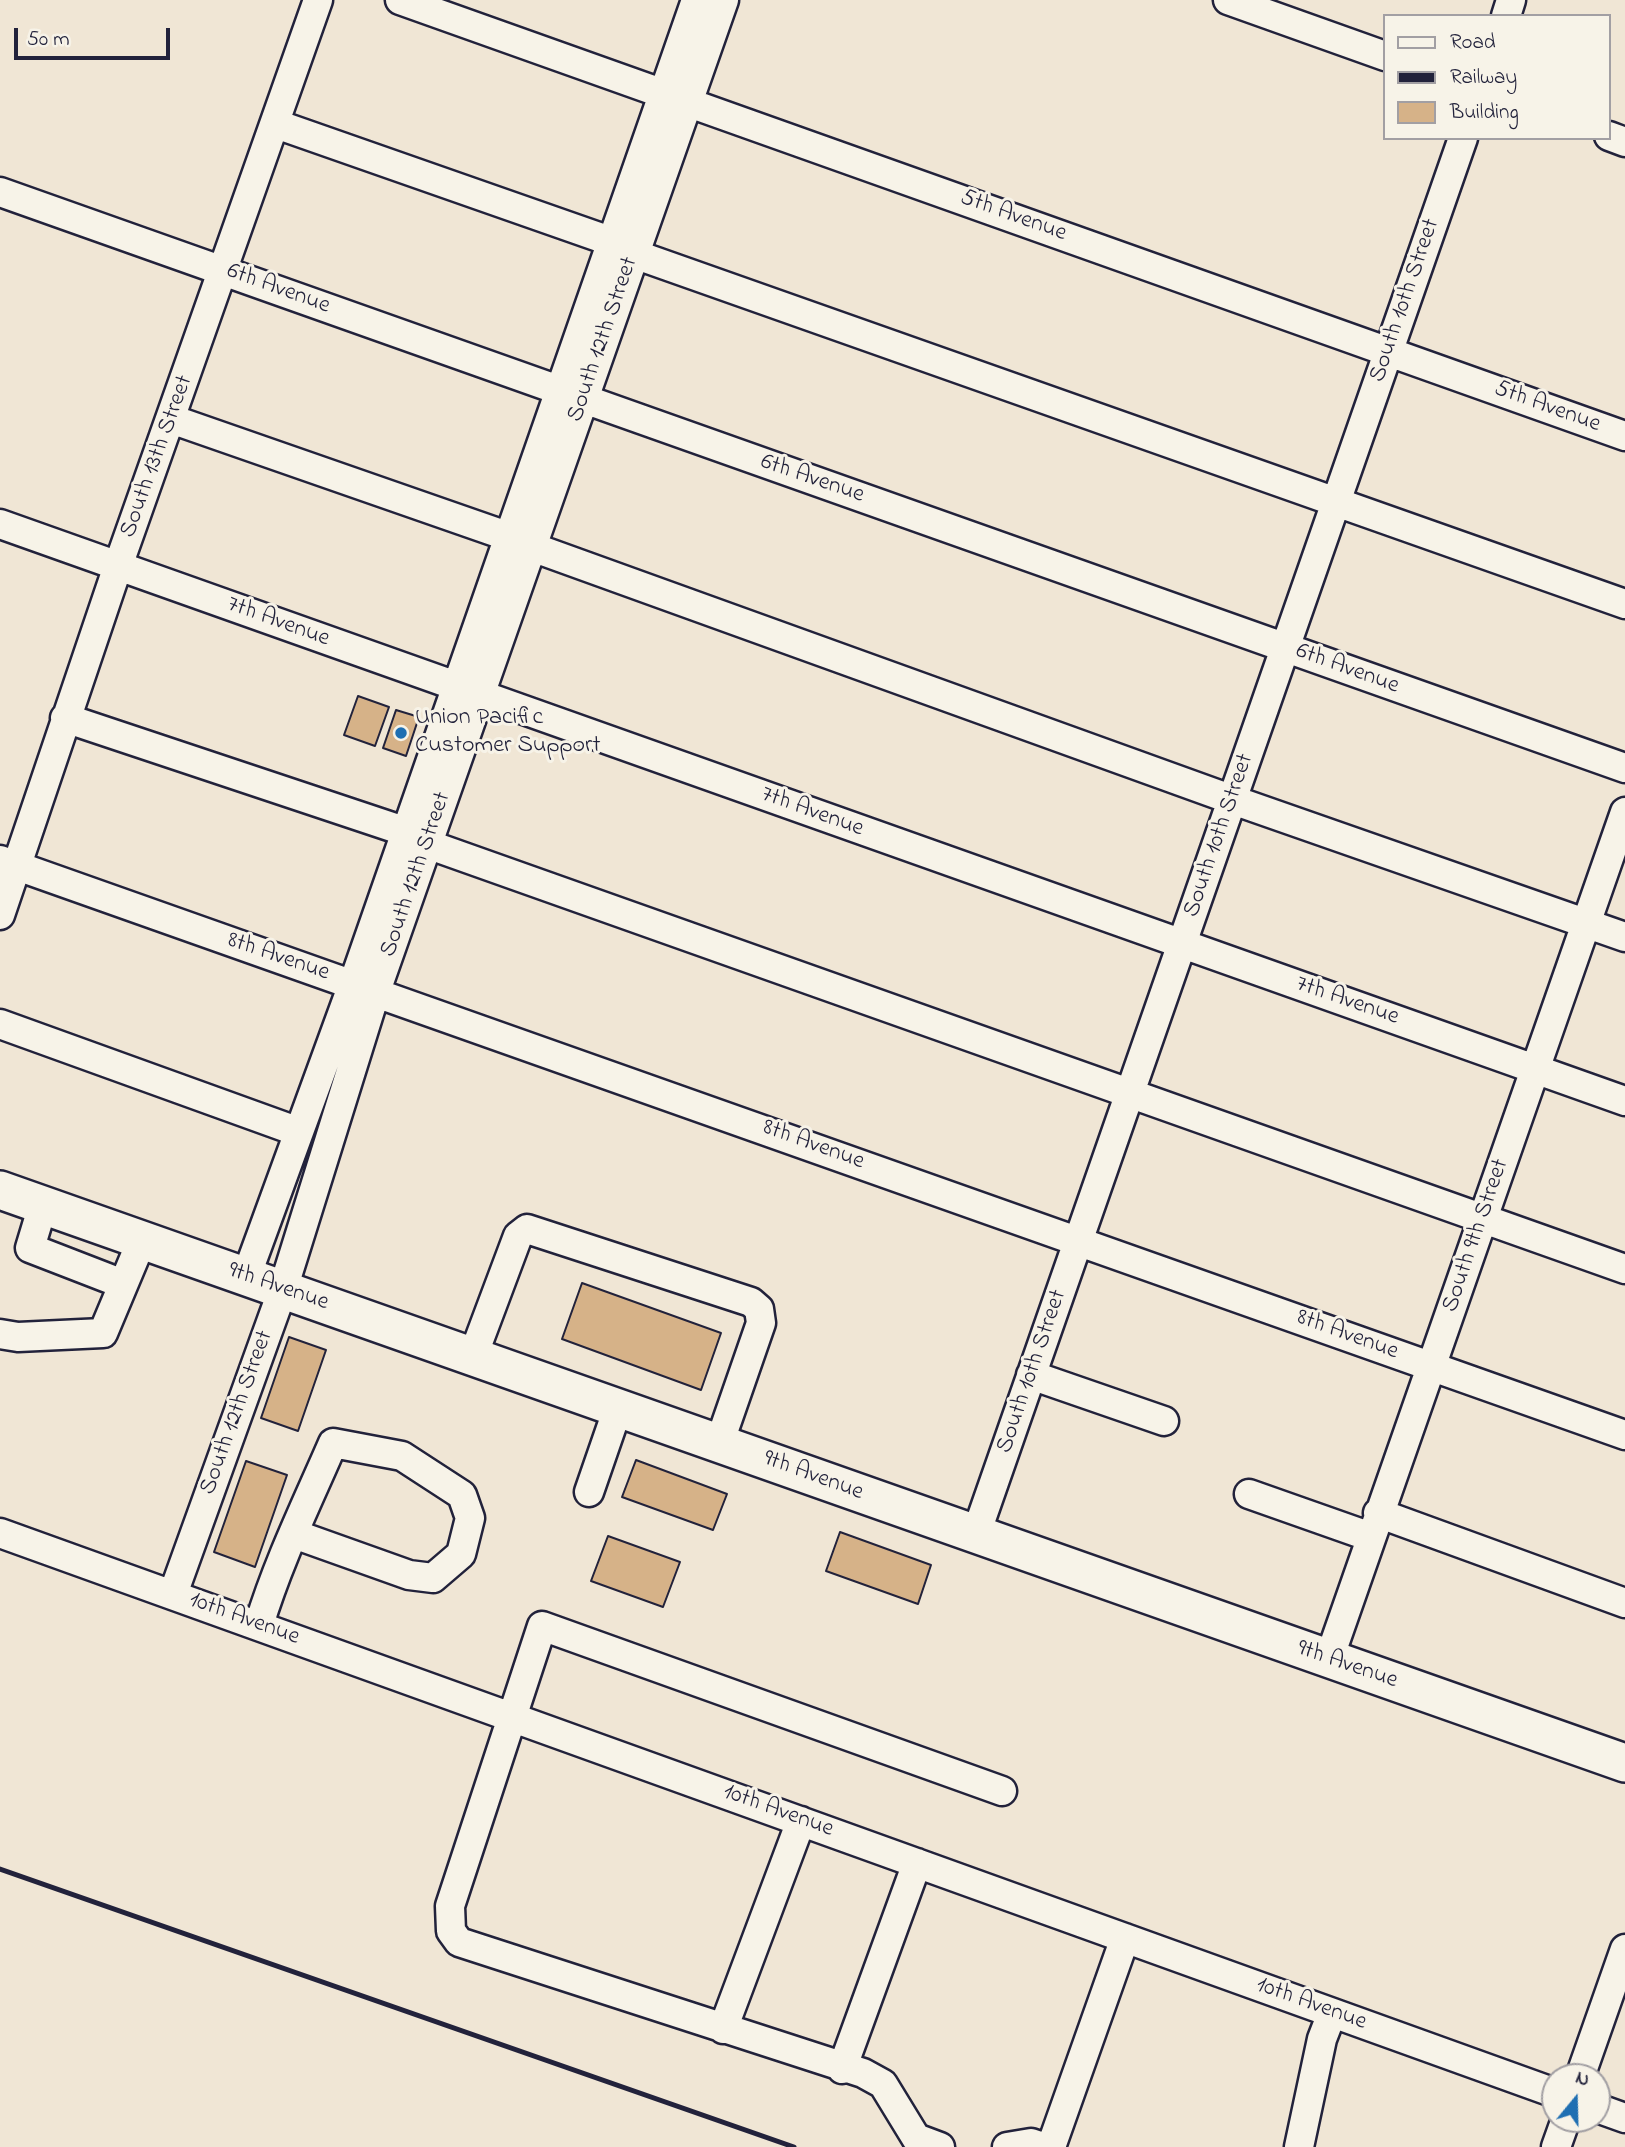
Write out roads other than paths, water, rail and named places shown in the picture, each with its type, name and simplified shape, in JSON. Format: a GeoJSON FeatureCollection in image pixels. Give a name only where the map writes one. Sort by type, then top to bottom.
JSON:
{"type":"FeatureCollection","features":[{"type":"Feature","properties":{"kind":"main road","name":"9th Avenue"},"geometry":{"type":"LineString","coordinates":[[0,1190],[1625,1763]]}},
{"type":"Feature","properties":{"kind":"street","name":"South 13th Street"},"geometry":{"type":"LineString","coordinates":[[0,915],[9,863],[65,718],[225,271],[318,0]]}},
{"type":"Feature","properties":{"kind":"street","name":"5th Avenue"},"geometry":{"type":"LineString","coordinates":[[400,0],[1625,436]]}},
{"type":"Feature","properties":{"kind":"street"},"geometry":{"type":"LineString","coordinates":[[676,97],[696,0]]}},
{"type":"Feature","properties":{"kind":"street"},"geometry":{"type":"LineString","coordinates":[[676,97],[724,0]]}},
{"type":"Feature","properties":{"kind":"street"},"geometry":{"type":"LineString","coordinates":[[1228,0],[1384,56]]}},
{"type":"Feature","properties":{"kind":"street","name":"South 12th Street"},"geometry":{"type":"LineString","coordinates":[[173,1594],[283,1289],[364,988],[676,97]]}},
{"type":"Feature","properties":{"kind":"street"},"geometry":{"type":"LineString","coordinates":[[276,124],[1625,604]]}},
{"type":"Feature","properties":{"kind":"street","name":"South 10th Street"},"geometry":{"type":"LineString","coordinates":[[976,1534],[1462,140]]}},
{"type":"Feature","properties":{"kind":"street","name":"6th Avenue"},"geometry":{"type":"LineString","coordinates":[[0,192],[1625,768]]}},
{"type":"Feature","properties":{"kind":"street"},"geometry":{"type":"LineString","coordinates":[[171,419],[1233,800],[1625,937]]}},
{"type":"Feature","properties":{"kind":"street","name":"7th Avenue"},"geometry":{"type":"LineString","coordinates":[[0,524],[1625,1101]]}},
{"type":"Feature","properties":{"kind":"street"},"geometry":{"type":"LineString","coordinates":[[65,718],[416,838],[1625,1269]]}},
{"type":"Feature","properties":{"kind":"street","name":"South 9th Street"},"geometry":{"type":"LineString","coordinates":[[1329,1659],[1625,812]]}},
{"type":"Feature","properties":{"kind":"street","name":"8th Avenue"},"geometry":{"type":"LineString","coordinates":[[9,863],[1625,1434]]}},
{"type":"Feature","properties":{"kind":"street"},"geometry":{"type":"LineString","coordinates":[[246,1277],[299,1132],[364,988]]}},
{"type":"Feature","properties":{"kind":"street"},"geometry":{"type":"LineString","coordinates":[[0,1024],[299,1132]]}},
{"type":"Feature","properties":{"kind":"street"},"geometry":{"type":"LineString","coordinates":[[43,1205],[30,1248],[124,1284]]}},
{"type":"Feature","properties":{"kind":"street"},"geometry":{"type":"LineString","coordinates":[[473,1356],[518,1236],[527,1229],[751,1302],[759,1309],[761,1323],[719,1444]]}},
{"type":"Feature","properties":{"kind":"street"},"geometry":{"type":"LineString","coordinates":[[0,1334],[18,1337],[103,1333],[142,1240]]}},
{"type":"Feature","properties":{"kind":"street"},"geometry":{"type":"LineString","coordinates":[[1031,1375],[1164,1421]]}},
{"type":"Feature","properties":{"kind":"street"},"geometry":{"type":"LineString","coordinates":[[589,1492],[618,1408]]}},
{"type":"Feature","properties":{"kind":"street"},"geometry":{"type":"LineString","coordinates":[[258,1625],[294,1534],[332,1443],[402,1456],[462,1495],[470,1518],[461,1554],[433,1578],[410,1576],[294,1534]]}},
{"type":"Feature","properties":{"kind":"street"},"geometry":{"type":"LineString","coordinates":[[1249,1494],[1375,1525],[1625,1603]]}},
{"type":"Feature","properties":{"kind":"street","name":"10th Avenue"},"geometry":{"type":"LineString","coordinates":[[0,1533],[1541,2088]]}},
{"type":"Feature","properties":{"kind":"street"},"geometry":{"type":"LineString","coordinates":[[940,2147],[916,2138],[883,2084],[863,2073],[842,2069],[459,1942],[451,1931],[450,1906],[510,1716],[542,1626],[1002,1791]]}},
{"type":"Feature","properties":{"kind":"street"},"geometry":{"type":"LineString","coordinates":[[723,2029],[801,1821]]}},
{"type":"Feature","properties":{"kind":"street"},"geometry":{"type":"LineString","coordinates":[[842,2069],[917,1863]]}},
{"type":"Feature","properties":{"kind":"street"},"geometry":{"type":"LineString","coordinates":[[1051,2147],[1125,1938]]}},
{"type":"Feature","properties":{"kind":"street"},"geometry":{"type":"LineString","coordinates":[[1585,2063],[1625,1949]]}},
{"type":"Feature","properties":{"kind":"street"},"geometry":{"type":"LineString","coordinates":[[1299,2147],[1322,2039],[1332,2013]]}},
{"type":"Feature","properties":{"kind":"street"},"geometry":{"type":"LineString","coordinates":[[1007,2147],[1031,2143],[1043,2147]]}},
{"type":"Feature","properties":{"kind":"railway"},"geometry":{"type":"LineString","coordinates":[[0,1869],[794,2147]]}},
{"type":"Feature","properties":{"kind":"place","name":"Union Pacific Customer Support"},"geometry":{"type":"Point","coordinates":[401,733]}}]}
